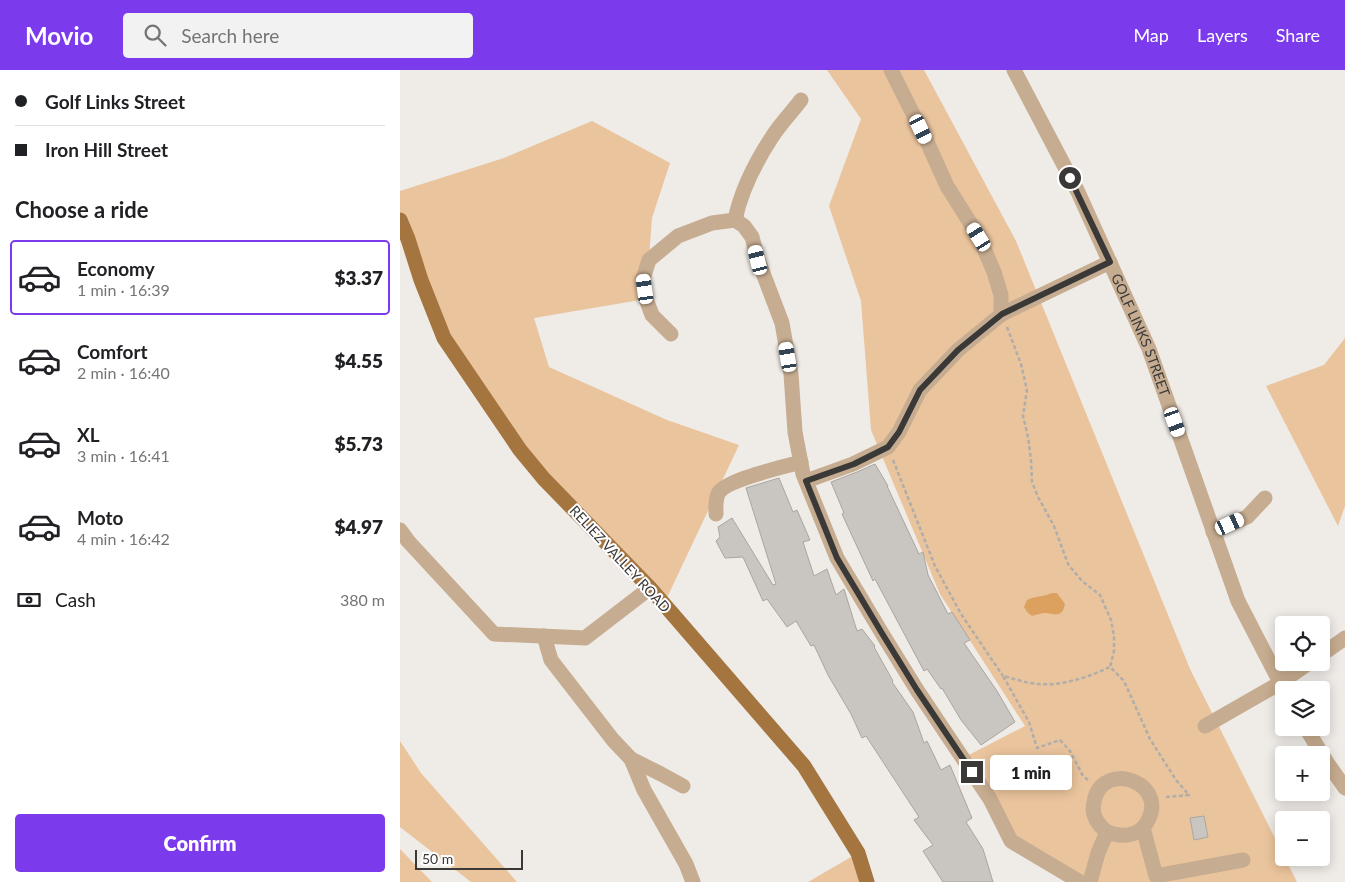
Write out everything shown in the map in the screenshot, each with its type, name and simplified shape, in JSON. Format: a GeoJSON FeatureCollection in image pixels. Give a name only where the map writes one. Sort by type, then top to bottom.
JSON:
{"type":"FeatureCollection","features":[{"type":"Feature","properties":{"kind":"main road","name":"RELIEZ VALLEY ROAD"},"geometry":{"type":"LineString","coordinates":[[400,220],[444,338],[520,450],[544,479],[650,588],[804,766],[858,853],[867,882]]}},
{"type":"Feature","properties":{"kind":"street"},"geometry":{"type":"LineString","coordinates":[[892,70],[947,186],[979,237],[1001,294],[1001,314]]}},
{"type":"Feature","properties":{"kind":"street","name":"GOLF LINKS STREET"},"geometry":{"type":"LineString","coordinates":[[1014,70],[1078,192],[1150,349],[1238,601],[1279,681]]}},
{"type":"Feature","properties":{"kind":"street"},"geometry":{"type":"LineString","coordinates":[[736,220],[745,184],[772,136],[801,100]]}},
{"type":"Feature","properties":{"kind":"street"},"geometry":{"type":"LineString","coordinates":[[671,334],[652,315],[646,299],[643,278],[650,260],[678,236],[712,222],[736,220],[744,226],[752,237],[758,260],[782,323],[791,374],[795,432],[801,462],[806,481],[837,558],[917,690],[990,799],[1011,841],[1080,882]]}},
{"type":"Feature","properties":{"kind":"street"},"geometry":{"type":"LineString","coordinates":[[806,481],[854,464],[888,447],[899,432],[920,390],[958,350],[1001,314],[1110,262]]}},
{"type":"Feature","properties":{"kind":"street"},"geometry":{"type":"LineString","coordinates":[[716,514],[716,501],[723,487],[801,462]]}},
{"type":"Feature","properties":{"kind":"street"},"geometry":{"type":"LineString","coordinates":[[1214,532],[1247,517],[1265,498]]}},
{"type":"Feature","properties":{"kind":"street"},"geometry":{"type":"LineString","coordinates":[[400,530],[494,634],[585,638],[650,588]]}},
{"type":"Feature","properties":{"kind":"street"},"geometry":{"type":"LineString","coordinates":[[544,636],[551,660],[613,740],[631,760],[644,790],[686,864],[693,882]]}},
{"type":"Feature","properties":{"kind":"street"},"geometry":{"type":"LineString","coordinates":[[1330,649],[1345,638]]}},
{"type":"Feature","properties":{"kind":"street"},"geometry":{"type":"LineString","coordinates":[[1289,681],[1300,671]]}},
{"type":"Feature","properties":{"kind":"street"},"geometry":{"type":"LineString","coordinates":[[1205,726],[1275,691]]}},
{"type":"Feature","properties":{"kind":"street"},"geometry":{"type":"LineString","coordinates":[[1311,736],[1345,788]]}},
{"type":"Feature","properties":{"kind":"street"},"geometry":{"type":"LineString","coordinates":[[631,760],[683,786]]}},
{"type":"Feature","properties":{"kind":"street"},"geometry":{"type":"LineString","coordinates":[[1120,778],[1128,778],[1143,786],[1152,807],[1150,816],[1143,828],[1127,836],[1114,835],[1101,827],[1094,814],[1093,805],[1099,789],[1111,780],[1120,778]]}},
{"type":"Feature","properties":{"kind":"street"},"geometry":{"type":"LineString","coordinates":[[1143,828],[1156,876],[1243,860]]}},
{"type":"Feature","properties":{"kind":"street"},"geometry":{"type":"LineString","coordinates":[[1090,882],[1098,853],[1107,832]]}},
{"type":"Feature","properties":{"kind":"path"},"geometry":{"type":"LineString","coordinates":[[1001,314],[1021,364],[1027,390],[1023,416],[1028,437],[1032,482],[1054,526],[1068,564],[1082,581],[1100,595],[1108,612],[1114,636],[1114,651],[1110,667]]}},
{"type":"Feature","properties":{"kind":"path"},"geometry":{"type":"LineString","coordinates":[[888,447],[935,566],[961,614],[1003,676],[1029,722],[1037,748],[1060,740],[1070,751],[1083,776],[1099,789]]}},
{"type":"Feature","properties":{"kind":"path"},"geometry":{"type":"LineString","coordinates":[[1003,676],[1038,684],[1055,683],[1086,678],[1110,667]]}},
{"type":"Feature","properties":{"kind":"path"},"geometry":{"type":"LineString","coordinates":[[1110,667],[1124,681],[1150,739],[1176,780],[1189,795],[1150,799]]}},
{"type":"Feature","properties":{"kind":"shaded area"},"geometry":{"type":"Polygon","coordinates":[[[827,70],[924,70],[1016,241],[1190,669],[1275,838],[1275,866],[1289,866],[1297,882],[1084,882],[1011,841],[963,758],[1025,726],[940,594],[871,430],[861,301],[829,206],[861,119],[827,70]]]}},
{"type":"Feature","properties":{"kind":"shaded area"},"geometry":{"type":"Polygon","coordinates":[[[592,121],[670,163],[652,218],[646,299],[534,318],[549,367],[667,420],[739,445],[664,604],[544,479],[444,338],[400,220],[400,191],[504,158],[592,121]]]}},
{"type":"Feature","properties":{"kind":"shaded area"},"geometry":{"type":"Polygon","coordinates":[[[1345,338],[1345,506],[1338,526],[1266,386],[1324,365],[1345,338]]]}},
{"type":"Feature","properties":{"kind":"shaded area"},"geometry":{"type":"Polygon","coordinates":[[[1057,593],[1065,604],[1060,613],[1043,613],[1032,616],[1027,612],[1024,607],[1027,600],[1057,593]]]}},
{"type":"Feature","properties":{"kind":"shaded area"},"geometry":{"type":"Polygon","coordinates":[[[400,741],[421,773],[517,882],[471,882],[400,827],[400,741]]]}},
{"type":"Feature","properties":{"kind":"shaded area"},"geometry":{"type":"Polygon","coordinates":[[[400,849],[432,882],[400,882],[400,849]]]}},
{"type":"Feature","properties":{"kind":"shaded area"},"geometry":{"type":"Polygon","coordinates":[[[858,853],[868,882],[808,882],[858,853]]]}},
{"type":"Feature","properties":{"kind":"building"},"geometry":{"type":"Polygon","coordinates":[[[875,464],[888,486],[919,554],[923,552],[928,575],[948,614],[952,612],[970,640],[964,643],[997,691],[1015,722],[981,745],[961,720],[942,688],[927,669],[924,671],[875,579],[873,581],[842,514],[844,513],[831,482],[875,464]]]}},
{"type":"Feature","properties":{"kind":"building"},"geometry":{"type":"Polygon","coordinates":[[[779,478],[793,512],[797,510],[810,540],[803,542],[814,576],[827,569],[836,595],[844,589],[857,631],[862,629],[875,646],[892,682],[913,712],[924,743],[927,741],[941,770],[950,765],[972,818],[966,822],[983,849],[993,882],[943,882],[923,851],[933,845],[914,820],[919,817],[866,736],[862,738],[814,645],[811,646],[796,621],[787,627],[767,599],[763,601],[743,557],[725,558],[716,541],[720,537],[718,527],[732,518],[773,585],[776,584],[746,488],[779,478]]]}},
{"type":"Feature","properties":{"kind":"building"},"geometry":{"type":"Polygon","coordinates":[[[1204,816],[1208,837],[1194,840],[1190,818],[1204,816]]]}},
{"type":"Feature","properties":{"kind":"route"},"geometry":{"type":"LineString","coordinates":[[972,772],[917,690],[837,558],[806,481],[854,464],[888,447],[899,432],[920,390],[958,350],[1002,314],[1110,262],[1070,178]]}}]}
